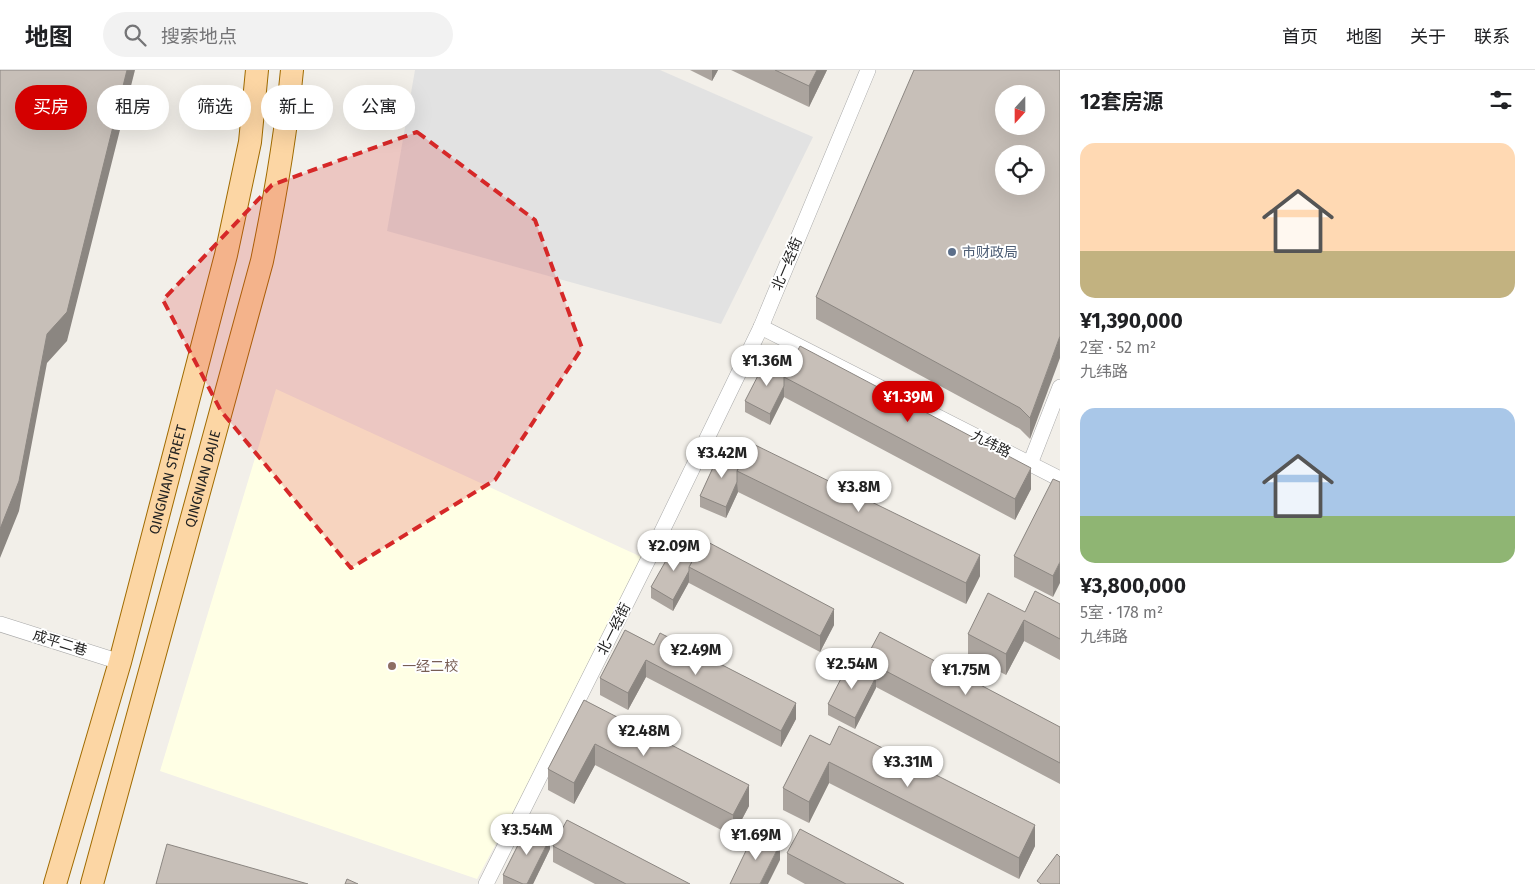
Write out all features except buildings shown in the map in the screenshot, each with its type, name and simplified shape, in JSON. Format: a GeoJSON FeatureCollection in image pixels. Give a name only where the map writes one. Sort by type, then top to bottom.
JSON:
{"type":"FeatureCollection","features":[{"type":"Feature","properties":{"kind":"main road","name":"QINGNIAN STREET"},"geometry":{"type":"LineString","coordinates":[[55,884],[120,662],[226,255],[250,142],[257,70]]}},
{"type":"Feature","properties":{"kind":"main road","name":"QINGNIAN DAJIE"},"geometry":{"type":"LineString","coordinates":[[92,884],[262,261],[277,186],[292,70]]}},
{"type":"Feature","properties":{"kind":"street","name":"北一经街"},"geometry":{"type":"LineString","coordinates":[[486,884],[648,560],[761,327],[868,70]]}},
{"type":"Feature","properties":{"kind":"street","name":"九纬路"},"geometry":{"type":"LineString","coordinates":[[761,327],[1060,479]]}},
{"type":"Feature","properties":{"kind":"street"},"geometry":{"type":"LineString","coordinates":[[1030,464],[1060,387]]}},
{"type":"Feature","properties":{"kind":"street","name":"成平二巷"},"geometry":{"type":"LineString","coordinates":[[0,624],[120,662]]}},
{"type":"Feature","properties":{"kind":"highlighted area"},"geometry":{"type":"Polygon","coordinates":[[[417,132],[535,220],[582,348],[495,480],[351,568],[221,411],[163,300],[272,185],[417,132]]]}},
{"type":"Feature","properties":{"kind":"shaded area"},"geometry":{"type":"Polygon","coordinates":[[[415,70],[660,70],[813,137],[721,324],[387,231],[405,130],[415,130],[415,85],[412,85],[415,70]]]}},
{"type":"Feature","properties":{"kind":"shaded area","name":"一经二校"},"geometry":{"type":"Polygon","coordinates":[[[276,389],[648,560],[477,879],[160,771],[276,389]]]}},
{"type":"Feature","properties":{"kind":"place","name":"市财政局"},"geometry":{"type":"Point","coordinates":[952,252]}},
{"type":"Feature","properties":{"kind":"place","name":"一经二校"},"geometry":{"type":"Point","coordinates":[392,666]}}]}
